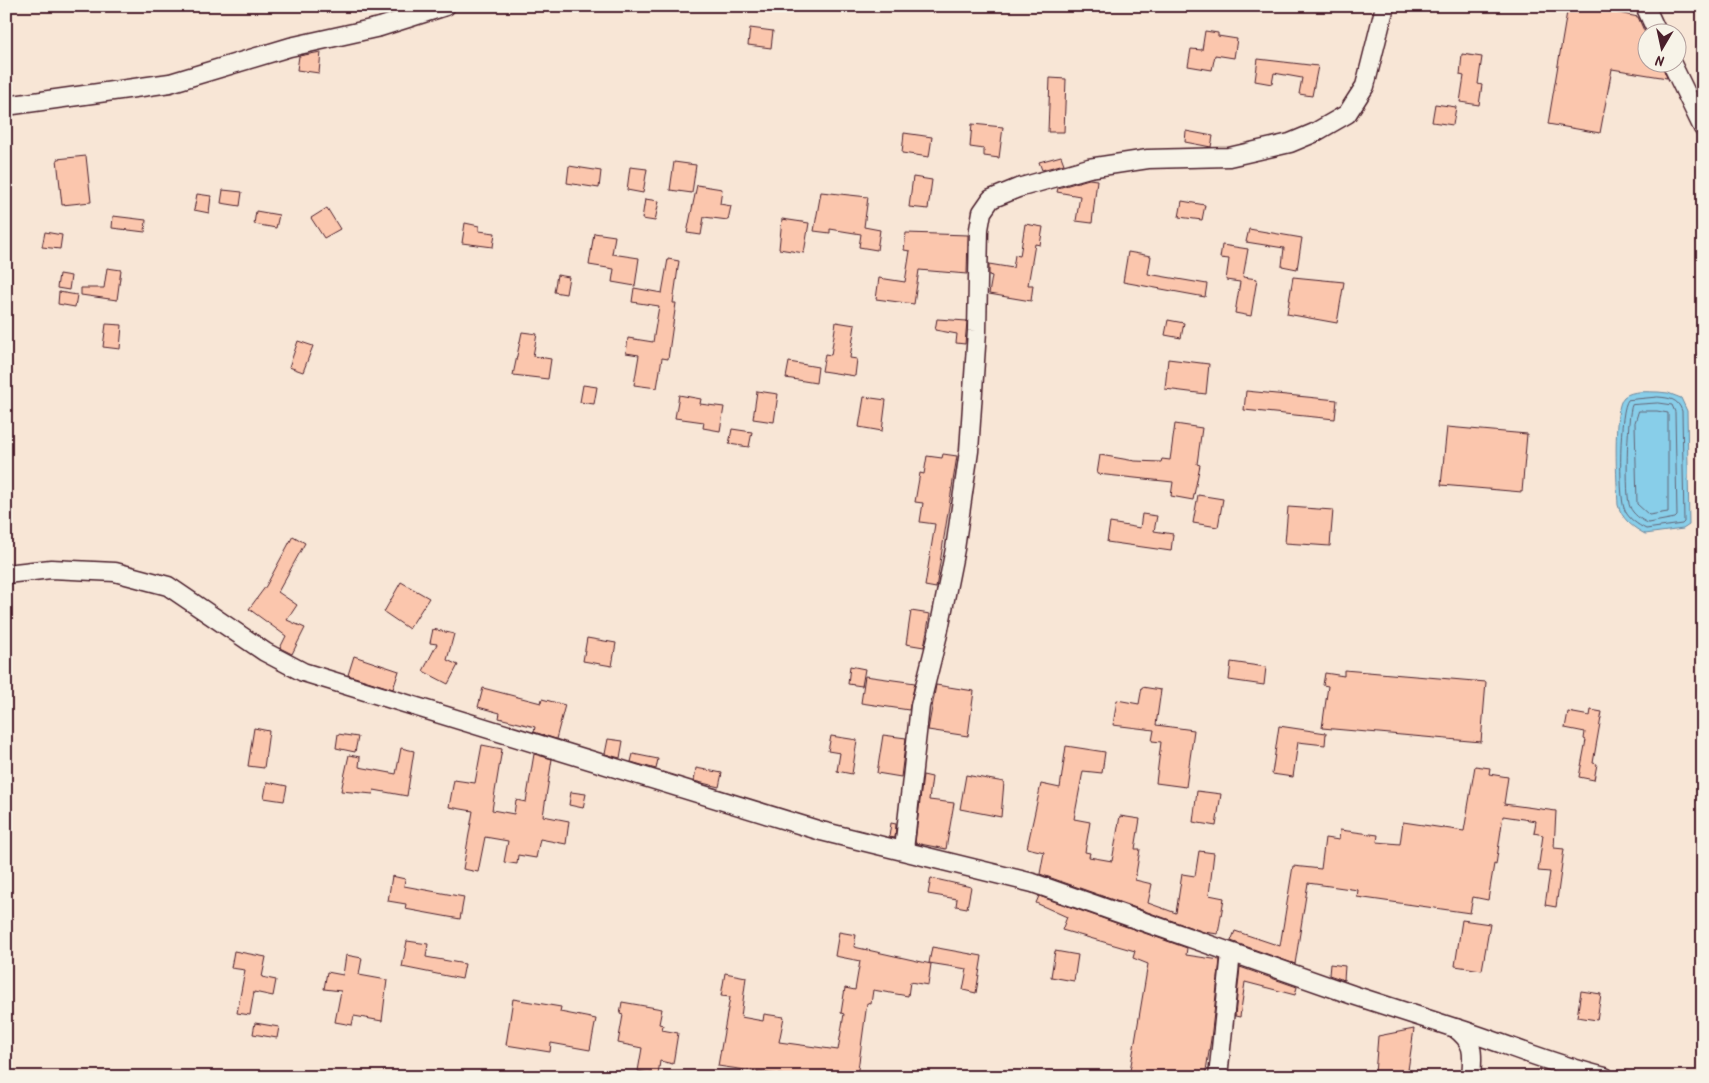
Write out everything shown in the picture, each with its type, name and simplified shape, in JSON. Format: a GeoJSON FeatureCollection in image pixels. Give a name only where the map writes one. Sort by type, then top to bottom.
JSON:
{"type":"FeatureCollection","features":[{"type":"Feature","properties":{"kind":"street"},"geometry":{"type":"LineString","coordinates":[[6,106],[170,83],[290,47],[380,27],[446,6]]}},
{"type":"Feature","properties":{"kind":"street"},"geometry":{"type":"LineString","coordinates":[[904,850],[920,706],[938,634],[955,549],[969,451],[976,332],[979,229],[982,212],[991,199],[1018,188],[1089,168],[1148,159],[1229,158],[1290,143],[1314,133],[1347,114],[1365,86],[1385,6]]}},
{"type":"Feature","properties":{"kind":"street"},"geometry":{"type":"LineString","coordinates":[[1645,6],[1652,22]]}},
{"type":"Feature","properties":{"kind":"street"},"geometry":{"type":"LineString","coordinates":[[1676,72],[1703,128]]}},
{"type":"Feature","properties":{"kind":"street"},"geometry":{"type":"LineString","coordinates":[[6,574],[51,569],[115,572],[168,586],[265,652],[303,672],[821,832],[904,850],[1033,883],[1352,996],[1496,1040],[1571,1069],[1605,1077]]}},
{"type":"Feature","properties":{"kind":"street"},"geometry":{"type":"LineString","coordinates":[[1218,1077],[1231,953]]}},
{"type":"Feature","properties":{"kind":"street"},"geometry":{"type":"LineString","coordinates":[[1455,1028],[1466,1037],[1471,1046],[1473,1055],[1471,1077]]}},
{"type":"Feature","properties":{"kind":"water"},"geometry":{"type":"Polygon","coordinates":[[[1640,392],[1668,393],[1681,398],[1687,411],[1689,525],[1683,529],[1645,534],[1628,522],[1618,505],[1616,448],[1618,416],[1620,404],[1627,395],[1640,392]]]}},
{"type":"Feature","properties":{"kind":"building"},"geometry":{"type":"Polygon","coordinates":[[[1568,6],[1585,6],[1638,17],[1640,22],[1636,22],[1636,72],[1665,72],[1667,78],[1612,69],[1600,133],[1548,124],[1568,6]]]}},
{"type":"Feature","properties":{"kind":"building"},"geometry":{"type":"Polygon","coordinates":[[[750,28],[773,31],[771,48],[748,45],[750,28]]]}},
{"type":"Feature","properties":{"kind":"building"},"geometry":{"type":"Polygon","coordinates":[[[1205,31],[1218,33],[1218,36],[1237,39],[1234,58],[1215,55],[1212,70],[1188,66],[1191,49],[1202,50],[1205,31]]]}},
{"type":"Feature","properties":{"kind":"building"},"geometry":{"type":"Polygon","coordinates":[[[321,52],[319,73],[297,70],[299,56],[321,52]]]}},
{"type":"Feature","properties":{"kind":"building"},"geometry":{"type":"Polygon","coordinates":[[[1462,54],[1482,57],[1478,84],[1482,85],[1479,105],[1460,102],[1464,76],[1460,75],[1462,54]]]}},
{"type":"Feature","properties":{"kind":"building"},"geometry":{"type":"Polygon","coordinates":[[[1258,59],[1318,66],[1312,96],[1299,94],[1302,78],[1274,73],[1272,84],[1255,81],[1258,59]]]}},
{"type":"Feature","properties":{"kind":"building"},"geometry":{"type":"Polygon","coordinates":[[[1050,78],[1066,79],[1064,132],[1048,132],[1050,78]]]}},
{"type":"Feature","properties":{"kind":"building"},"geometry":{"type":"Polygon","coordinates":[[[1435,104],[1456,107],[1453,125],[1432,122],[1435,104]]]}},
{"type":"Feature","properties":{"kind":"building"},"geometry":{"type":"Polygon","coordinates":[[[972,124],[1003,127],[999,158],[984,156],[984,149],[970,147],[972,124]]]}},
{"type":"Feature","properties":{"kind":"building"},"geometry":{"type":"Polygon","coordinates":[[[1186,131],[1213,136],[1211,147],[1185,142],[1186,131]]]}},
{"type":"Feature","properties":{"kind":"building"},"geometry":{"type":"Polygon","coordinates":[[[904,133],[932,137],[929,157],[902,153],[904,133]]]}},
{"type":"Feature","properties":{"kind":"building"},"geometry":{"type":"Polygon","coordinates":[[[86,156],[91,202],[62,205],[57,159],[86,156]]]}},
{"type":"Feature","properties":{"kind":"building"},"geometry":{"type":"Polygon","coordinates":[[[1061,156],[1064,164],[1042,170],[1039,162],[1061,156]]]}},
{"type":"Feature","properties":{"kind":"building"},"geometry":{"type":"Polygon","coordinates":[[[674,162],[696,165],[692,193],[670,190],[674,162]]]}},
{"type":"Feature","properties":{"kind":"building"},"geometry":{"type":"Polygon","coordinates":[[[569,166],[601,171],[599,188],[567,183],[569,166]]]}},
{"type":"Feature","properties":{"kind":"building"},"geometry":{"type":"Polygon","coordinates":[[[630,167],[647,169],[643,193],[627,190],[630,167]]]}},
{"type":"Feature","properties":{"kind":"building"},"geometry":{"type":"Polygon","coordinates":[[[913,177],[932,180],[928,209],[909,207],[913,177]]]}},
{"type":"Feature","properties":{"kind":"building"},"geometry":{"type":"Polygon","coordinates":[[[1089,179],[1097,180],[1092,223],[1076,221],[1080,196],[1057,192],[1058,188],[1089,179]]]}},
{"type":"Feature","properties":{"kind":"building"},"geometry":{"type":"Polygon","coordinates":[[[697,185],[722,189],[720,204],[731,206],[728,220],[704,217],[701,235],[687,233],[697,185]]]}},
{"type":"Feature","properties":{"kind":"building"},"geometry":{"type":"Polygon","coordinates":[[[223,190],[242,192],[240,206],[221,203],[223,190]]]}},
{"type":"Feature","properties":{"kind":"building"},"geometry":{"type":"Polygon","coordinates":[[[821,192],[868,197],[864,227],[880,230],[877,250],[859,247],[861,234],[830,229],[830,233],[814,231],[821,192]]]}},
{"type":"Feature","properties":{"kind":"building"},"geometry":{"type":"Polygon","coordinates":[[[197,194],[211,196],[209,213],[194,210],[197,194]]]}},
{"type":"Feature","properties":{"kind":"building"},"geometry":{"type":"Polygon","coordinates":[[[645,199],[659,201],[655,221],[642,219],[645,199]]]}},
{"type":"Feature","properties":{"kind":"building"},"geometry":{"type":"Polygon","coordinates":[[[1182,201],[1205,205],[1202,220],[1179,217],[1182,201]]]}},
{"type":"Feature","properties":{"kind":"building"},"geometry":{"type":"Polygon","coordinates":[[[327,208],[340,229],[324,238],[311,218],[327,208]]]}},
{"type":"Feature","properties":{"kind":"building"},"geometry":{"type":"Polygon","coordinates":[[[256,211],[279,215],[276,228],[254,224],[256,211]]]}},
{"type":"Feature","properties":{"kind":"building"},"geometry":{"type":"Polygon","coordinates":[[[113,216],[146,220],[145,232],[112,228],[113,216]]]}},
{"type":"Feature","properties":{"kind":"building"},"geometry":{"type":"Polygon","coordinates":[[[782,219],[809,223],[804,253],[779,249],[782,219]]]}},
{"type":"Feature","properties":{"kind":"building"},"geometry":{"type":"Polygon","coordinates":[[[465,223],[479,226],[479,231],[495,233],[493,247],[462,243],[465,223]]]}},
{"type":"Feature","properties":{"kind":"building"},"geometry":{"type":"Polygon","coordinates":[[[1025,224],[1043,227],[1040,245],[1035,244],[1028,285],[1033,285],[1031,301],[989,294],[992,276],[989,275],[989,264],[1013,268],[1015,255],[1020,256],[1025,224]]]}},
{"type":"Feature","properties":{"kind":"building"},"geometry":{"type":"Polygon","coordinates":[[[1249,229],[1302,238],[1297,269],[1282,266],[1284,248],[1246,242],[1249,229]]]}},
{"type":"Feature","properties":{"kind":"building"},"geometry":{"type":"Polygon","coordinates":[[[45,232],[62,235],[60,249],[42,247],[45,232]]]}},
{"type":"Feature","properties":{"kind":"building"},"geometry":{"type":"Polygon","coordinates":[[[594,233],[615,236],[612,254],[639,258],[635,286],[612,282],[614,269],[589,265],[594,233]]]}},
{"type":"Feature","properties":{"kind":"building"},"geometry":{"type":"Polygon","coordinates":[[[906,233],[968,235],[967,274],[919,270],[914,304],[876,299],[879,278],[905,282],[910,251],[904,250],[906,233]]]}},
{"type":"Feature","properties":{"kind":"building"},"geometry":{"type":"Polygon","coordinates":[[[1222,245],[1248,249],[1243,277],[1257,279],[1251,316],[1235,313],[1240,282],[1226,280],[1229,259],[1220,258],[1222,245]]]}},
{"type":"Feature","properties":{"kind":"building"},"geometry":{"type":"Polygon","coordinates":[[[1128,252],[1151,256],[1148,274],[1207,284],[1205,297],[1123,282],[1128,252]]]}},
{"type":"Feature","properties":{"kind":"building"},"geometry":{"type":"Polygon","coordinates":[[[668,259],[679,261],[673,303],[676,303],[668,359],[662,358],[657,388],[634,385],[639,355],[626,353],[628,338],[653,342],[659,306],[632,302],[634,288],[662,293],[668,259]]]}},
{"type":"Feature","properties":{"kind":"building"},"geometry":{"type":"Polygon","coordinates":[[[107,268],[121,270],[117,300],[81,295],[81,288],[104,288],[107,268]]]}},
{"type":"Feature","properties":{"kind":"building"},"geometry":{"type":"Polygon","coordinates":[[[59,274],[71,276],[69,290],[57,288],[59,274]]]}},
{"type":"Feature","properties":{"kind":"building"},"geometry":{"type":"Polygon","coordinates":[[[557,275],[569,277],[566,294],[554,292],[557,275]]]}},
{"type":"Feature","properties":{"kind":"building"},"geometry":{"type":"Polygon","coordinates":[[[1293,277],[1344,282],[1337,323],[1287,314],[1293,277]]]}},
{"type":"Feature","properties":{"kind":"building"},"geometry":{"type":"Polygon","coordinates":[[[59,292],[77,295],[75,307],[58,304],[59,292]]]}},
{"type":"Feature","properties":{"kind":"building"},"geometry":{"type":"Polygon","coordinates":[[[937,319],[967,321],[965,344],[956,343],[957,334],[935,330],[937,319]]]}},
{"type":"Feature","properties":{"kind":"building"},"geometry":{"type":"Polygon","coordinates":[[[1168,320],[1184,323],[1181,338],[1165,335],[1168,320]]]}},
{"type":"Feature","properties":{"kind":"building"},"geometry":{"type":"Polygon","coordinates":[[[836,322],[855,325],[850,358],[857,359],[855,376],[822,371],[825,354],[831,355],[836,322]]]}},
{"type":"Feature","properties":{"kind":"building"},"geometry":{"type":"Polygon","coordinates":[[[106,324],[122,325],[120,349],[103,347],[106,324]]]}},
{"type":"Feature","properties":{"kind":"building"},"geometry":{"type":"Polygon","coordinates":[[[522,332],[537,334],[533,356],[551,359],[548,379],[513,375],[522,332]]]}},
{"type":"Feature","properties":{"kind":"building"},"geometry":{"type":"Polygon","coordinates":[[[298,341],[313,346],[303,372],[289,367],[298,341]]]}},
{"type":"Feature","properties":{"kind":"building"},"geometry":{"type":"Polygon","coordinates":[[[1168,359],[1209,364],[1206,394],[1165,389],[1168,359]]]}},
{"type":"Feature","properties":{"kind":"building"},"geometry":{"type":"Polygon","coordinates":[[[789,362],[818,367],[816,383],[786,378],[789,362]]]}},
{"type":"Feature","properties":{"kind":"building"},"geometry":{"type":"Polygon","coordinates":[[[583,385],[597,387],[594,404],[580,402],[583,385]]]}},
{"type":"Feature","properties":{"kind":"building"},"geometry":{"type":"Polygon","coordinates":[[[757,391],[778,394],[774,422],[753,419],[757,391]]]}},
{"type":"Feature","properties":{"kind":"building"},"geometry":{"type":"Polygon","coordinates":[[[1246,391],[1337,400],[1335,419],[1244,410],[1246,391]]]}},
{"type":"Feature","properties":{"kind":"building"},"geometry":{"type":"Polygon","coordinates":[[[679,395],[701,399],[700,404],[724,407],[720,431],[703,428],[704,422],[675,418],[679,395]]]}},
{"type":"Feature","properties":{"kind":"building"},"geometry":{"type":"Polygon","coordinates":[[[864,397],[886,400],[882,431],[859,427],[864,397]]]}},
{"type":"Feature","properties":{"kind":"building"},"geometry":{"type":"Polygon","coordinates":[[[1175,424],[1202,428],[1197,464],[1200,465],[1193,500],[1171,496],[1173,482],[1097,474],[1100,455],[1135,461],[1161,462],[1162,459],[1170,460],[1175,424]]]}},
{"type":"Feature","properties":{"kind":"building"},"geometry":{"type":"Polygon","coordinates":[[[1447,427],[1527,434],[1522,492],[1441,485],[1447,427]]]}},
{"type":"Feature","properties":{"kind":"building"},"geometry":{"type":"Polygon","coordinates":[[[732,429],[752,432],[749,447],[729,444],[732,429]]]}},
{"type":"Feature","properties":{"kind":"building"},"geometry":{"type":"Polygon","coordinates":[[[943,454],[957,456],[936,588],[925,586],[935,524],[920,522],[923,503],[915,502],[920,473],[924,474],[927,456],[942,458],[943,454]]]}},
{"type":"Feature","properties":{"kind":"building"},"geometry":{"type":"Polygon","coordinates":[[[1198,495],[1223,499],[1218,527],[1193,523],[1198,495]]]}},
{"type":"Feature","properties":{"kind":"building"},"geometry":{"type":"Polygon","coordinates":[[[1288,507],[1333,510],[1330,546],[1285,543],[1288,507]]]}},
{"type":"Feature","properties":{"kind":"building"},"geometry":{"type":"Polygon","coordinates":[[[1142,514],[1157,516],[1154,531],[1173,534],[1171,551],[1107,542],[1110,523],[1140,528],[1142,514]]]}},
{"type":"Feature","properties":{"kind":"building"},"geometry":{"type":"Polygon","coordinates":[[[293,536],[305,543],[278,592],[297,605],[287,620],[305,628],[292,654],[280,648],[286,636],[249,609],[266,586],[293,536]]]}},
{"type":"Feature","properties":{"kind":"building"},"geometry":{"type":"Polygon","coordinates":[[[401,582],[429,598],[409,629],[384,612],[401,582]]]}},
{"type":"Feature","properties":{"kind":"building"},"geometry":{"type":"Polygon","coordinates":[[[911,611],[930,614],[924,647],[906,644],[911,611]]]}},
{"type":"Feature","properties":{"kind":"building"},"geometry":{"type":"Polygon","coordinates":[[[433,629],[454,634],[447,660],[458,665],[448,684],[423,671],[437,644],[430,643],[433,629]]]}},
{"type":"Feature","properties":{"kind":"building"},"geometry":{"type":"Polygon","coordinates":[[[587,638],[616,643],[612,666],[583,661],[587,638]]]}},
{"type":"Feature","properties":{"kind":"building"},"geometry":{"type":"Polygon","coordinates":[[[354,656],[399,671],[393,689],[348,675],[354,656]]]}},
{"type":"Feature","properties":{"kind":"building"},"geometry":{"type":"Polygon","coordinates":[[[1231,662],[1266,667],[1264,685],[1229,680],[1231,662]]]}},
{"type":"Feature","properties":{"kind":"building"},"geometry":{"type":"Polygon","coordinates":[[[850,666],[865,669],[862,686],[848,684],[850,666]]]}},
{"type":"Feature","properties":{"kind":"building"},"geometry":{"type":"Polygon","coordinates":[[[1344,670],[1486,682],[1481,742],[1322,728],[1328,686],[1323,685],[1325,673],[1344,676],[1344,670]]]}},
{"type":"Feature","properties":{"kind":"building"},"geometry":{"type":"Polygon","coordinates":[[[865,676],[915,683],[909,710],[861,703],[865,676]]]}},
{"type":"Feature","properties":{"kind":"building"},"geometry":{"type":"Polygon","coordinates":[[[936,685],[974,691],[968,736],[928,730],[936,685]]]}},
{"type":"Feature","properties":{"kind":"building"},"geometry":{"type":"Polygon","coordinates":[[[1142,687],[1161,690],[1156,725],[1194,730],[1186,787],[1156,783],[1161,742],[1152,741],[1154,730],[1113,725],[1117,700],[1139,704],[1142,687]]]}},
{"type":"Feature","properties":{"kind":"building"},"geometry":{"type":"Polygon","coordinates":[[[483,688],[541,703],[542,699],[565,705],[556,739],[534,732],[535,727],[499,718],[500,713],[478,707],[483,688]]]}},
{"type":"Feature","properties":{"kind":"building"},"geometry":{"type":"Polygon","coordinates":[[[1591,710],[1602,712],[1593,763],[1597,764],[1594,780],[1579,777],[1586,740],[1584,739],[1585,732],[1565,728],[1568,712],[1590,716],[1591,710]]]}},
{"type":"Feature","properties":{"kind":"building"},"geometry":{"type":"Polygon","coordinates":[[[1279,726],[1326,733],[1325,745],[1298,742],[1293,777],[1272,774],[1279,726]]]}},
{"type":"Feature","properties":{"kind":"building"},"geometry":{"type":"Polygon","coordinates":[[[254,728],[269,731],[264,768],[248,766],[254,728]]]}},
{"type":"Feature","properties":{"kind":"building"},"geometry":{"type":"Polygon","coordinates":[[[338,734],[358,737],[355,752],[336,748],[338,734]]]}},
{"type":"Feature","properties":{"kind":"building"},"geometry":{"type":"Polygon","coordinates":[[[883,735],[906,738],[901,777],[877,773],[883,735]]]}},
{"type":"Feature","properties":{"kind":"building"},"geometry":{"type":"Polygon","coordinates":[[[831,736],[857,740],[852,774],[837,771],[840,753],[828,751],[831,736]]]}},
{"type":"Feature","properties":{"kind":"building"},"geometry":{"type":"Polygon","coordinates":[[[608,739],[623,741],[620,758],[605,754],[608,739]]]}},
{"type":"Feature","properties":{"kind":"building"},"geometry":{"type":"Polygon","coordinates":[[[482,745],[502,749],[492,810],[514,814],[516,800],[526,802],[534,754],[552,759],[543,816],[569,821],[566,844],[540,839],[536,858],[518,855],[517,864],[504,862],[508,841],[485,837],[478,872],[463,869],[473,811],[449,807],[454,780],[475,783],[482,745]]]}},
{"type":"Feature","properties":{"kind":"building"},"geometry":{"type":"Polygon","coordinates":[[[1066,746],[1105,752],[1102,773],[1083,771],[1074,819],[1090,822],[1085,852],[1090,853],[1089,857],[1112,861],[1120,816],[1140,819],[1135,849],[1140,849],[1135,880],[1152,884],[1148,903],[1176,913],[1182,874],[1195,876],[1199,851],[1214,853],[1209,895],[1224,898],[1218,934],[1204,932],[1040,874],[1044,852],[1027,848],[1041,784],[1060,788],[1066,746]]]}},
{"type":"Feature","properties":{"kind":"building"},"geometry":{"type":"Polygon","coordinates":[[[401,748],[414,751],[407,796],[374,790],[373,794],[341,791],[349,755],[360,757],[359,767],[396,774],[401,748]]]}},
{"type":"Feature","properties":{"kind":"building"},"geometry":{"type":"Polygon","coordinates":[[[633,754],[658,759],[656,769],[631,762],[633,754]]]}},
{"type":"Feature","properties":{"kind":"building"},"geometry":{"type":"Polygon","coordinates":[[[1475,766],[1490,768],[1489,774],[1508,777],[1504,804],[1556,811],[1554,848],[1564,849],[1556,907],[1545,905],[1550,872],[1538,871],[1543,835],[1534,833],[1536,821],[1503,816],[1496,865],[1494,864],[1488,900],[1473,897],[1470,913],[1357,897],[1358,890],[1308,883],[1295,964],[1231,941],[1235,931],[1280,946],[1293,866],[1321,869],[1325,838],[1339,840],[1340,830],[1378,835],[1377,842],[1400,844],[1403,822],[1464,831],[1475,766]]]}},
{"type":"Feature","properties":{"kind":"building"},"geometry":{"type":"Polygon","coordinates":[[[696,768],[722,773],[719,787],[694,781],[696,768]]]}},
{"type":"Feature","properties":{"kind":"building"},"geometry":{"type":"Polygon","coordinates":[[[923,775],[932,777],[929,800],[954,803],[946,849],[915,843],[923,775]]]}},
{"type":"Feature","properties":{"kind":"building"},"geometry":{"type":"Polygon","coordinates":[[[966,775],[1004,782],[1001,817],[960,809],[966,775]]]}},
{"type":"Feature","properties":{"kind":"building"},"geometry":{"type":"Polygon","coordinates":[[[267,782],[287,786],[284,801],[264,798],[267,782]]]}},
{"type":"Feature","properties":{"kind":"building"},"geometry":{"type":"Polygon","coordinates":[[[1197,791],[1221,794],[1216,826],[1193,822],[1197,791]]]}},
{"type":"Feature","properties":{"kind":"building"},"geometry":{"type":"Polygon","coordinates":[[[571,792],[586,794],[583,808],[569,805],[571,792]]]}},
{"type":"Feature","properties":{"kind":"building"},"geometry":{"type":"Polygon","coordinates":[[[891,823],[896,824],[895,838],[889,837],[891,823]]]}},
{"type":"Feature","properties":{"kind":"building"},"geometry":{"type":"Polygon","coordinates":[[[392,876],[405,879],[404,886],[464,897],[460,919],[405,909],[406,904],[388,901],[392,876]]]}},
{"type":"Feature","properties":{"kind":"building"},"geometry":{"type":"Polygon","coordinates":[[[931,878],[971,887],[967,908],[956,906],[957,899],[928,894],[931,878]]]}},
{"type":"Feature","properties":{"kind":"building"},"geometry":{"type":"Polygon","coordinates":[[[1039,896],[1187,948],[1186,955],[1220,960],[1205,1077],[1129,1077],[1148,964],[1133,958],[1135,951],[1062,930],[1067,917],[1036,903],[1039,896]]]}},
{"type":"Feature","properties":{"kind":"building"},"geometry":{"type":"Polygon","coordinates":[[[1462,920],[1490,924],[1482,970],[1455,966],[1462,920]]]}},
{"type":"Feature","properties":{"kind":"building"},"geometry":{"type":"Polygon","coordinates":[[[839,932],[856,935],[854,947],[931,964],[928,985],[910,982],[908,996],[873,990],[871,1004],[867,1003],[857,1077],[794,1077],[718,1066],[730,997],[721,996],[725,973],[746,977],[741,1017],[763,1021],[764,1014],[784,1017],[779,1042],[838,1050],[844,1014],[841,1013],[845,988],[855,990],[860,961],[835,956],[839,932]]]}},
{"type":"Feature","properties":{"kind":"building"},"geometry":{"type":"Polygon","coordinates":[[[407,941],[428,944],[426,957],[465,964],[462,979],[402,967],[407,941]]]}},
{"type":"Feature","properties":{"kind":"building"},"geometry":{"type":"Polygon","coordinates":[[[932,947],[982,956],[976,993],[963,990],[967,969],[929,963],[932,947]]]}},
{"type":"Feature","properties":{"kind":"building"},"geometry":{"type":"Polygon","coordinates":[[[234,951],[266,957],[262,977],[276,980],[273,996],[254,992],[250,1015],[237,1013],[245,970],[231,968],[234,951]]]}},
{"type":"Feature","properties":{"kind":"building"},"geometry":{"type":"Polygon","coordinates":[[[1055,951],[1078,955],[1074,981],[1051,977],[1055,951]]]}},
{"type":"Feature","properties":{"kind":"building"},"geometry":{"type":"Polygon","coordinates":[[[346,955],[362,958],[359,975],[387,980],[382,1021],[354,1016],[352,1025],[335,1022],[341,991],[324,989],[327,972],[343,975],[346,955]]]}},
{"type":"Feature","properties":{"kind":"building"},"geometry":{"type":"Polygon","coordinates":[[[1330,964],[1345,966],[1344,980],[1329,975],[1330,964]]]}},
{"type":"Feature","properties":{"kind":"building"},"geometry":{"type":"Polygon","coordinates":[[[1240,967],[1297,987],[1295,995],[1245,982],[1240,1017],[1235,1016],[1240,967]]]}},
{"type":"Feature","properties":{"kind":"building"},"geometry":{"type":"Polygon","coordinates":[[[1581,991],[1601,994],[1597,1020],[1577,1017],[1581,991]]]}},
{"type":"Feature","properties":{"kind":"building"},"geometry":{"type":"Polygon","coordinates":[[[513,999],[561,1007],[560,1012],[596,1019],[590,1050],[551,1043],[550,1052],[506,1045],[513,999]]]}},
{"type":"Feature","properties":{"kind":"building"},"geometry":{"type":"Polygon","coordinates":[[[622,1002],[662,1009],[659,1024],[663,1025],[662,1030],[678,1033],[673,1064],[660,1061],[658,1075],[638,1071],[642,1048],[618,1043],[623,1015],[620,1014],[622,1002]]]}},
{"type":"Feature","properties":{"kind":"building"},"geometry":{"type":"Polygon","coordinates":[[[255,1023],[279,1027],[277,1038],[253,1034],[255,1023]]]}},
{"type":"Feature","properties":{"kind":"building"},"geometry":{"type":"Polygon","coordinates":[[[1414,1029],[1407,1077],[1375,1074],[1378,1036],[1414,1029]]]}}]}
